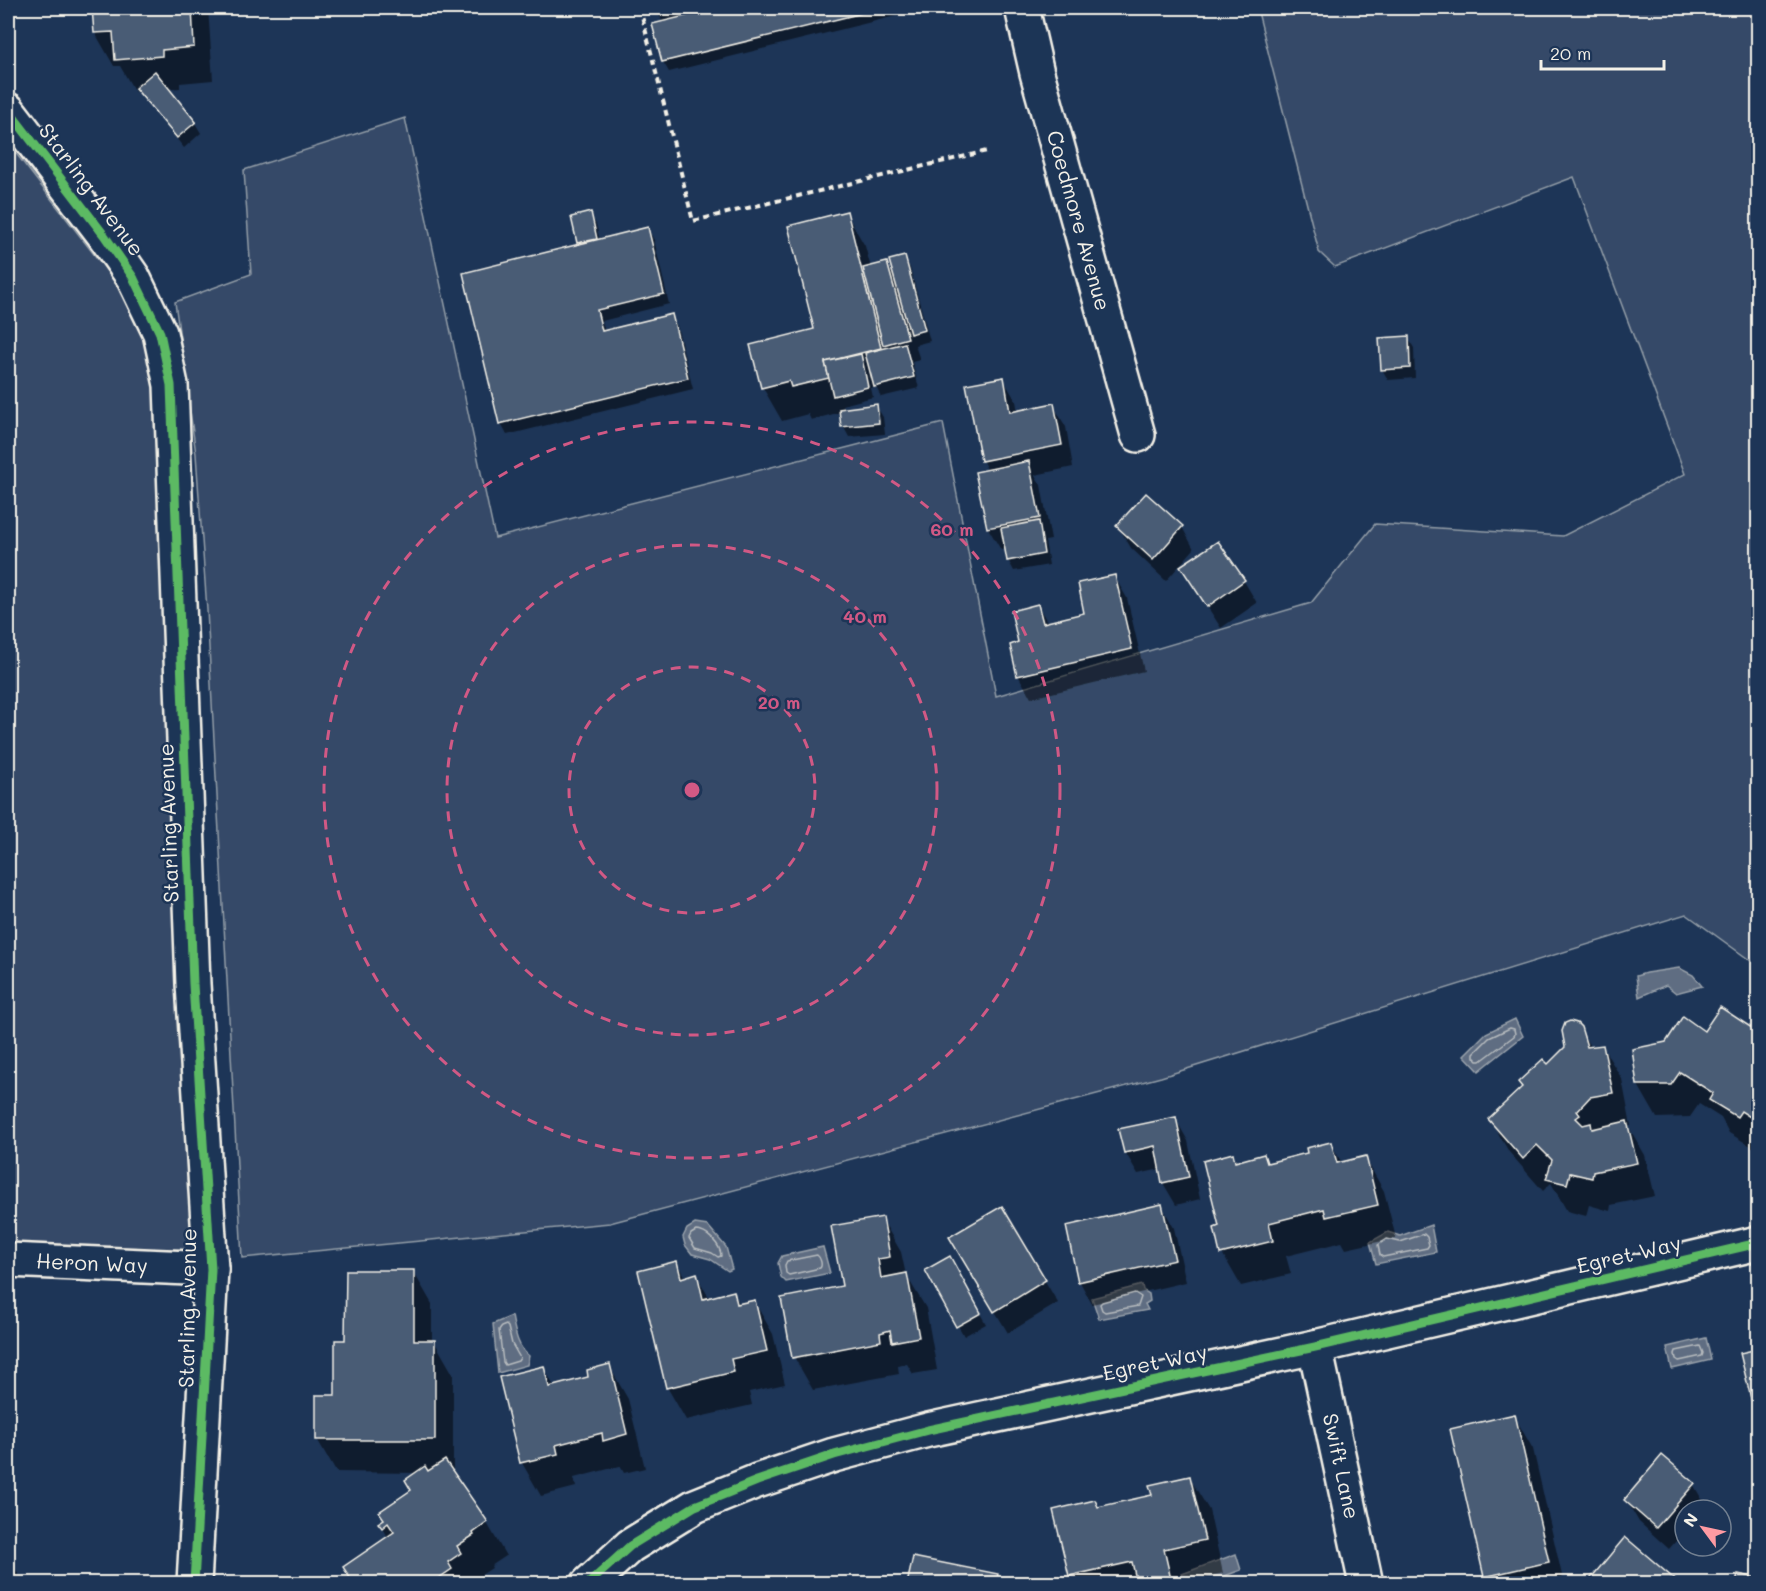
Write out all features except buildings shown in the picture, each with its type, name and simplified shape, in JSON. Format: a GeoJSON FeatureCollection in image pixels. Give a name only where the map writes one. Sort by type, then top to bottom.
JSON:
{"type":"FeatureCollection","features":[{"type":"Feature","properties":{"kind":"street","name":"Coedmore Avenue"},"geometry":{"type":"LineString","coordinates":[[1022,8],[1037,74],[1138,435]]}},
{"type":"Feature","properties":{"kind":"street","name":"Starling Avenue"},"geometry":{"type":"LineString","coordinates":[[8,110],[104,235],[133,277],[160,333],[171,385],[193,984],[211,1269],[194,1584]]}},
{"type":"Feature","properties":{"kind":"street","name":"Egret Way"},"geometry":{"type":"LineString","coordinates":[[588,1584],[630,1546],[695,1506],[757,1481],[834,1455],[928,1430],[1316,1347],[1758,1243]]}},
{"type":"Feature","properties":{"kind":"street","name":"Heron Way"},"geometry":{"type":"LineString","coordinates":[[8,1260],[211,1269]]}},
{"type":"Feature","properties":{"kind":"street","name":"Swift Lane"},"geometry":{"type":"LineString","coordinates":[[1316,1347],[1366,1584]]}},
{"type":"Feature","properties":{"kind":"path"},"geometry":{"type":"LineString","coordinates":[[640,8],[693,220],[987,151]]}},
{"type":"Feature","properties":{"kind":"shaded area"},"geometry":{"type":"Polygon","coordinates":[[[1257,8],[1758,8],[1758,966],[1686,914],[1161,1077],[610,1223],[242,1258],[207,610],[196,454],[175,302],[251,274],[244,170],[405,118],[495,538],[943,423],[996,696],[1311,603],[1375,524],[1563,536],[1685,474],[1574,177],[1335,267],[1319,252],[1257,8]]]}},
{"type":"Feature","properties":{"kind":"shaded area"},"geometry":{"type":"Polygon","coordinates":[[[8,143],[117,284],[141,328],[154,374],[201,1249],[71,1250],[8,1246],[8,143]]]}},
{"type":"Feature","properties":{"kind":"water"},"geometry":{"type":"Polygon","coordinates":[[[1679,968],[1693,975],[1702,986],[1676,993],[1666,985],[1639,997],[1636,976],[1679,968]]]}},
{"type":"Feature","properties":{"kind":"water"},"geometry":{"type":"Polygon","coordinates":[[[1515,1019],[1523,1036],[1479,1071],[1464,1055],[1486,1033],[1515,1019]]]}},
{"type":"Feature","properties":{"kind":"water"},"geometry":{"type":"Polygon","coordinates":[[[695,1224],[708,1226],[726,1247],[732,1269],[728,1271],[710,1259],[692,1254],[685,1245],[683,1237],[687,1229],[695,1224]]]}},
{"type":"Feature","properties":{"kind":"water"},"geometry":{"type":"Polygon","coordinates":[[[1431,1225],[1436,1252],[1376,1264],[1370,1242],[1388,1232],[1400,1236],[1431,1225]]]}},
{"type":"Feature","properties":{"kind":"water"},"geometry":{"type":"Polygon","coordinates":[[[823,1247],[830,1273],[786,1282],[781,1277],[778,1263],[782,1256],[823,1247]]]}},
{"type":"Feature","properties":{"kind":"water"},"geometry":{"type":"Polygon","coordinates":[[[1142,1285],[1143,1290],[1149,1294],[1150,1301],[1145,1304],[1148,1310],[1099,1319],[1092,1298],[1142,1285]]]}},
{"type":"Feature","properties":{"kind":"water"},"geometry":{"type":"Polygon","coordinates":[[[512,1316],[519,1343],[529,1356],[527,1365],[498,1373],[493,1324],[512,1316]]]}},
{"type":"Feature","properties":{"kind":"water"},"geometry":{"type":"Polygon","coordinates":[[[1706,1338],[1711,1360],[1672,1369],[1667,1347],[1706,1338]]]}},
{"type":"Feature","properties":{"kind":"water"},"geometry":{"type":"Polygon","coordinates":[[[1236,1554],[1241,1570],[1206,1583],[1186,1583],[1182,1574],[1236,1554]]]}},
{"type":"Feature","properties":{"kind":"cycle path"},"geometry":{"type":"LineString","coordinates":[[8,110],[104,235],[133,277],[160,333],[171,385],[193,984],[211,1269],[194,1584]]}},
{"type":"Feature","properties":{"kind":"cycle path"},"geometry":{"type":"LineString","coordinates":[[588,1584],[630,1546],[695,1506],[757,1481],[834,1455],[928,1430],[1315,1347],[1758,1243]]}}]}
